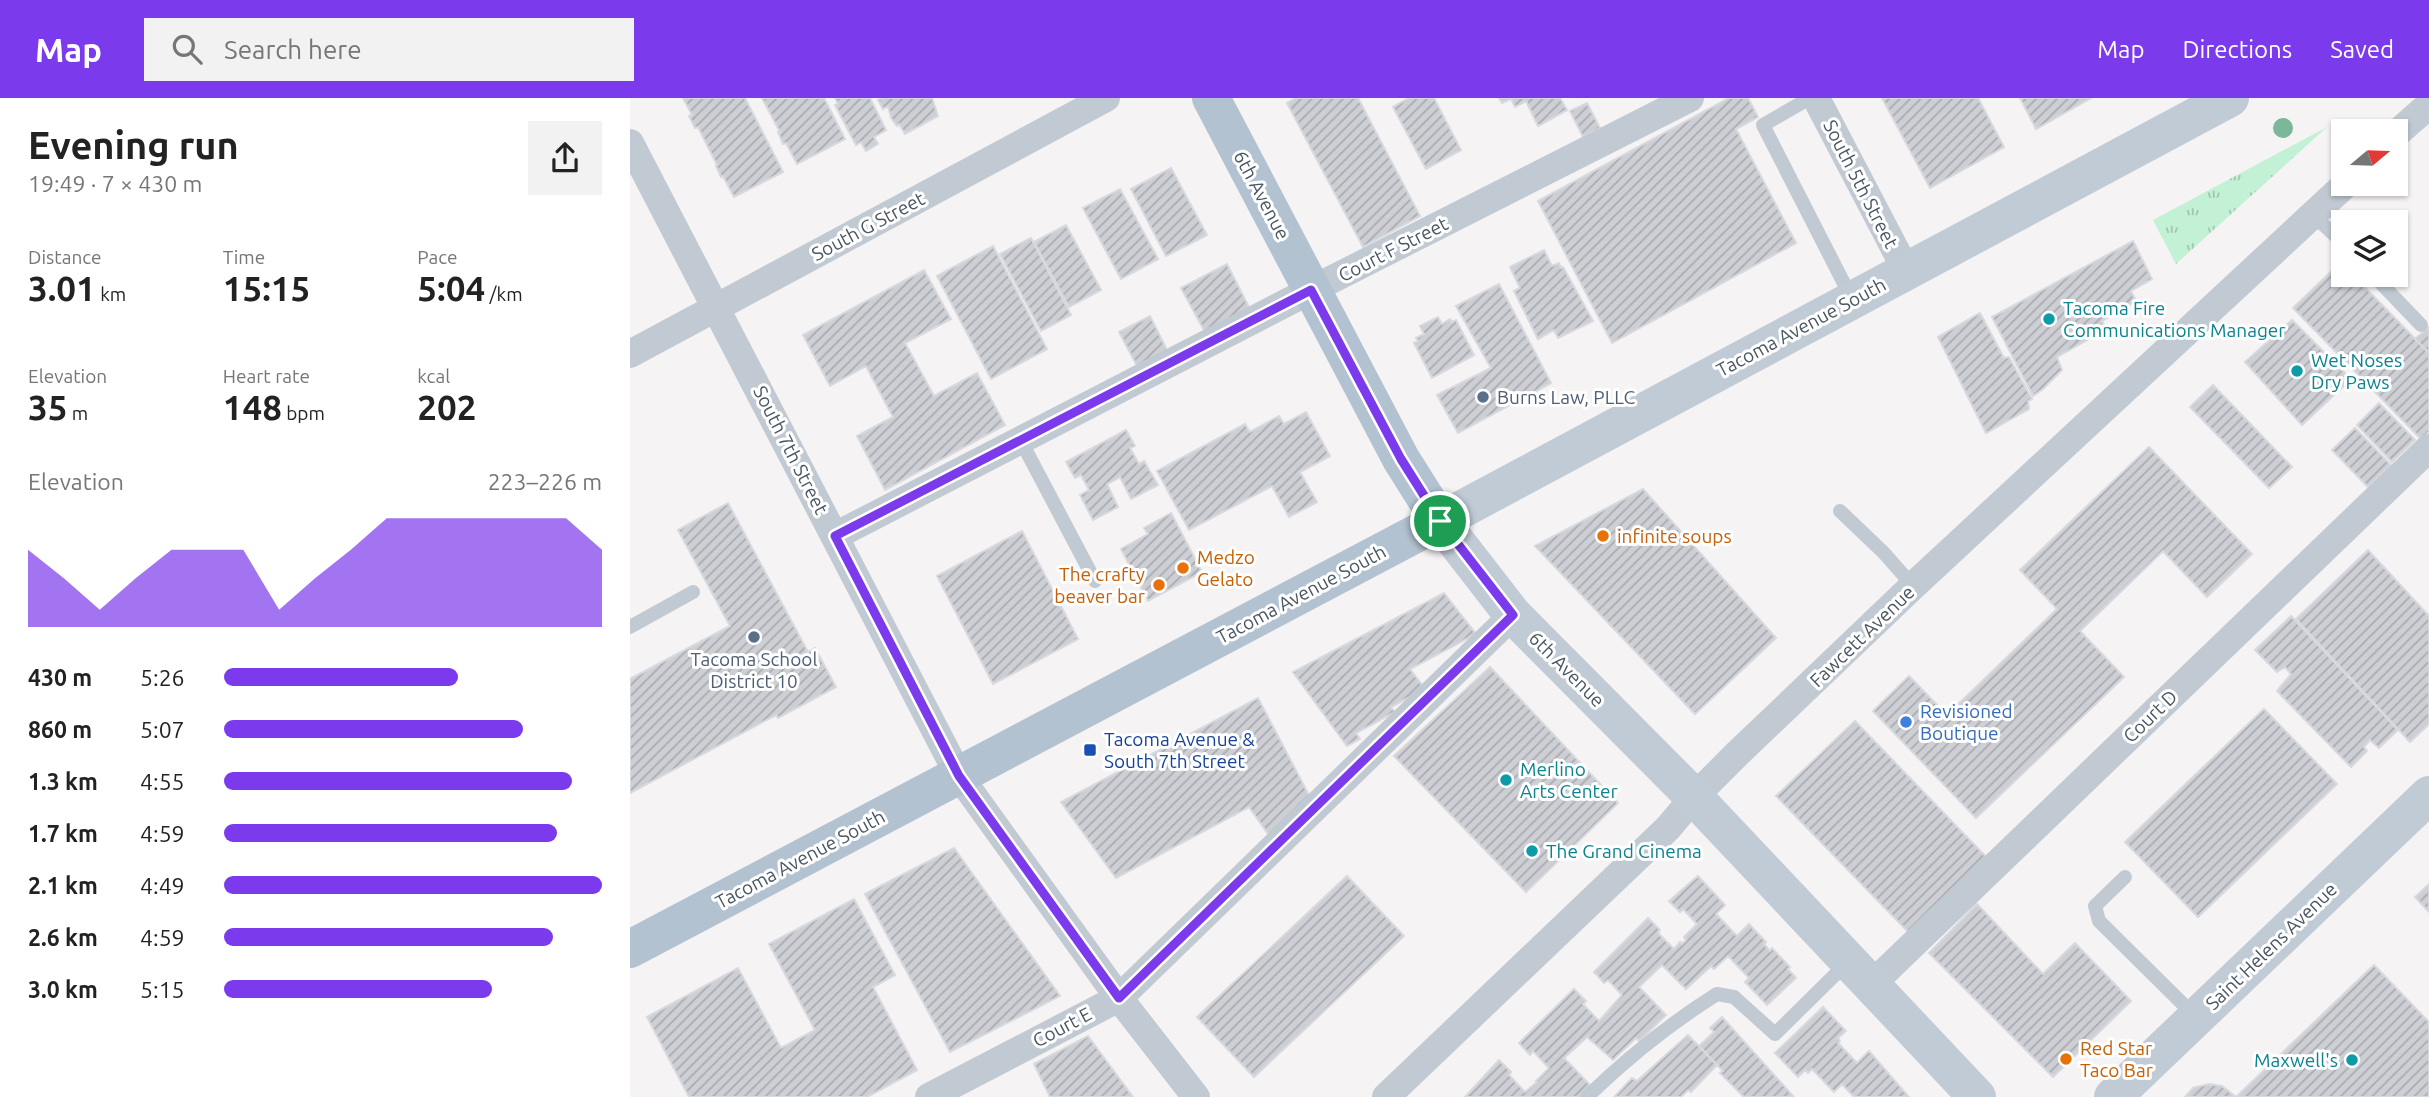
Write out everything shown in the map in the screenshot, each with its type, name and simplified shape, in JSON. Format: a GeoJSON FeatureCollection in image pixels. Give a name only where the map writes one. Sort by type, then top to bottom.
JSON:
{"type":"FeatureCollection","features":[{"type":"Feature","properties":{"kind":"main road","name":"6th Avenue"},"geometry":{"type":"LineString","coordinates":[[1211,98],[1401,459],[1440,521]]}},
{"type":"Feature","properties":{"kind":"main road","name":"Tacoma Avenue South"},"geometry":{"type":"LineString","coordinates":[[630,949],[1440,521]]}},
{"type":"Feature","properties":{"kind":"street","name":"South G Street"},"geometry":{"type":"LineString","coordinates":[[630,354],[1106,98]]}},
{"type":"Feature","properties":{"kind":"street","name":"Court F Street"},"geometry":{"type":"LineString","coordinates":[[835,536],[1690,98]]}},
{"type":"Feature","properties":{"kind":"street","name":"South 5th Street"},"geometry":{"type":"LineString","coordinates":[[1816,98],[1906,270]]}},
{"type":"Feature","properties":{"kind":"street","name":"Tacoma Avenue South"},"geometry":{"type":"LineString","coordinates":[[1440,521],[1853,299],[2207,103]]}},
{"type":"Feature","properties":{"kind":"street"},"geometry":{"type":"LineString","coordinates":[[2408,123],[2429,105]]}},
{"type":"Feature","properties":{"kind":"street","name":"South 7th Street"},"geometry":{"type":"LineString","coordinates":[[630,143],[959,776],[1119,998],[1196,1097]]}},
{"type":"Feature","properties":{"kind":"street","name":"Fawcett Avenue"},"geometry":{"type":"LineString","coordinates":[[1386,1097],[1668,828],[1695,797],[1913,586],[2333,196]]}},
{"type":"Feature","properties":{"kind":"street","name":"Court D"},"geometry":{"type":"LineString","coordinates":[[1860,973],[2429,448]]}},
{"type":"Feature","properties":{"kind":"street","name":"6th Avenue"},"geometry":{"type":"LineString","coordinates":[[1440,521],[1513,615],[1695,797],[1966,1091]]}},
{"type":"Feature","properties":{"kind":"street","name":"Court E"},"geometry":{"type":"LineString","coordinates":[[929,1097],[1119,998],[1513,615]]}},
{"type":"Feature","properties":{"kind":"street","name":"Saint Helens Avenue"},"geometry":{"type":"LineString","coordinates":[[2113,1097],[2429,795]]}},
{"type":"Feature","properties":{"kind":"lane"},"geometry":{"type":"LineString","coordinates":[[1810,98],[1763,125],[1853,299]]}},
{"type":"Feature","properties":{"kind":"lane"},"geometry":{"type":"LineString","coordinates":[[2313,215],[2331,232]]}},
{"type":"Feature","properties":{"kind":"lane"},"geometry":{"type":"LineString","coordinates":[[2385,287],[2421,325]]}},
{"type":"Feature","properties":{"kind":"lane"},"geometry":{"type":"LineString","coordinates":[[1021,440],[1095,581]]}},
{"type":"Feature","properties":{"kind":"lane"},"geometry":{"type":"LineString","coordinates":[[1840,511],[1884,553],[1913,586]]}},
{"type":"Feature","properties":{"kind":"lane"},"geometry":{"type":"LineString","coordinates":[[630,627],[693,592]]}},
{"type":"Feature","properties":{"kind":"lane"},"geometry":{"type":"LineString","coordinates":[[2125,877],[2095,906],[2099,920],[2196,1017]]}},
{"type":"Feature","properties":{"kind":"lane"},"geometry":{"type":"LineString","coordinates":[[1587,1097],[1611,1074],[1717,994],[1734,997],[1775,1034],[1860,973]]}},
{"type":"Feature","properties":{"kind":"green space"},"geometry":{"type":"Polygon","coordinates":[[[2327,127],[2176,264],[2153,220],[2327,127]]]}},
{"type":"Feature","properties":{"kind":"building"},"geometry":{"type":"Polygon","coordinates":[[[683,98],[745,98],[783,172],[734,197],[723,176],[721,177],[698,127],[695,128],[683,98]]]}},
{"type":"Feature","properties":{"kind":"building"},"geometry":{"type":"Polygon","coordinates":[[[762,98],[824,98],[845,139],[797,164],[786,143],[783,144],[780,132],[762,98]]]}},
{"type":"Feature","properties":{"kind":"building"},"geometry":{"type":"Polygon","coordinates":[[[835,98],[870,98],[886,130],[874,137],[878,144],[866,151],[861,142],[856,145],[835,105],[838,104],[835,98]]]}},
{"type":"Feature","properties":{"kind":"building"},"geometry":{"type":"Polygon","coordinates":[[[932,98],[938,116],[905,134],[891,118],[888,106],[883,109],[878,100],[932,98]]]}},
{"type":"Feature","properties":{"kind":"building"},"geometry":{"type":"Polygon","coordinates":[[[1296,98],[1358,98],[1420,216],[1363,247],[1287,103],[1296,98]]]}},
{"type":"Feature","properties":{"kind":"building"},"geometry":{"type":"Polygon","coordinates":[[[1409,98],[1434,98],[1461,150],[1426,169],[1393,107],[1409,98]]]}},
{"type":"Feature","properties":{"kind":"building"},"geometry":{"type":"Polygon","coordinates":[[[1499,98],[1560,98],[1567,110],[1538,126],[1526,101],[1515,107],[1511,99],[1502,103],[1499,98]]]}},
{"type":"Feature","properties":{"kind":"building"},"geometry":{"type":"Polygon","coordinates":[[[1729,98],[1748,98],[1758,117],[1736,129],[1796,243],[1612,343],[1538,201],[1729,98]]]}},
{"type":"Feature","properties":{"kind":"building"},"geometry":{"type":"Polygon","coordinates":[[[1882,98],[1978,98],[2004,147],[1930,188],[1882,98]]]}},
{"type":"Feature","properties":{"kind":"building"},"geometry":{"type":"Polygon","coordinates":[[[2020,98],[2091,98],[2036,129],[2020,98]]]}},
{"type":"Feature","properties":{"kind":"building"},"geometry":{"type":"Polygon","coordinates":[[[1587,103],[1600,128],[1583,137],[1570,111],[1587,103]]]}},
{"type":"Feature","properties":{"kind":"building"},"geometry":{"type":"Polygon","coordinates":[[[1171,168],[1207,235],[1166,256],[1131,189],[1171,168]]]}},
{"type":"Feature","properties":{"kind":"building"},"geometry":{"type":"Polygon","coordinates":[[[1120,189],[1158,259],[1121,279],[1083,208],[1120,189]]]}},
{"type":"Feature","properties":{"kind":"building"},"geometry":{"type":"Polygon","coordinates":[[[1066,225],[1101,290],[1069,307],[1034,242],[1066,225]]]}},
{"type":"Feature","properties":{"kind":"building"},"geometry":{"type":"Polygon","coordinates":[[[1031,238],[1071,315],[1041,331],[1000,254],[1031,238]]]}},
{"type":"Feature","properties":{"kind":"building","name":"Tacoma Fire Communications Manager"},"geometry":{"type":"Polygon","coordinates":[[[2133,241],[2152,279],[2131,291],[2136,301],[2102,321],[2107,329],[2057,357],[2062,370],[2033,396],[1992,317],[2133,241]]]}},
{"type":"Feature","properties":{"kind":"building"},"geometry":{"type":"Polygon","coordinates":[[[993,246],[1047,349],[991,379],[937,276],[993,246]]]}},
{"type":"Feature","properties":{"kind":"building"},"geometry":{"type":"Polygon","coordinates":[[[1544,250],[1552,266],[1559,263],[1561,268],[1563,267],[1593,321],[1558,338],[1554,330],[1538,339],[1514,291],[1520,288],[1510,267],[1544,250]]]}},
{"type":"Feature","properties":{"kind":"building"},"geometry":{"type":"Polygon","coordinates":[[[1227,264],[1252,313],[1207,336],[1181,288],[1227,264]]]}},
{"type":"Feature","properties":{"kind":"building"},"geometry":{"type":"Polygon","coordinates":[[[924,270],[951,319],[905,343],[934,396],[977,373],[1005,425],[885,490],[857,436],[893,417],[866,366],[830,386],[803,335],[924,270]]]}},
{"type":"Feature","properties":{"kind":"building"},"geometry":{"type":"Polygon","coordinates":[[[2331,272],[2331,287],[2365,287],[2429,353],[2429,432],[2421,439],[2293,308],[2331,272]]]}},
{"type":"Feature","properties":{"kind":"building"},"geometry":{"type":"Polygon","coordinates":[[[1499,284],[1551,383],[1458,433],[1437,395],[1491,368],[1456,306],[1499,284]]]}},
{"type":"Feature","properties":{"kind":"building"},"geometry":{"type":"Polygon","coordinates":[[[1980,313],[2004,358],[2009,357],[2032,399],[2028,401],[2029,409],[1986,433],[1938,337],[1980,313]]]}},
{"type":"Feature","properties":{"kind":"building"},"geometry":{"type":"Polygon","coordinates":[[[1150,316],[1167,350],[1137,366],[1119,332],[1150,316]]]}},
{"type":"Feature","properties":{"kind":"building"},"geometry":{"type":"Polygon","coordinates":[[[1438,317],[1442,324],[1450,319],[1452,322],[1456,320],[1474,355],[1432,378],[1414,343],[1418,341],[1416,338],[1424,334],[1420,326],[1438,317]]]}},
{"type":"Feature","properties":{"kind":"building","name":"Wet Noses Dry Paws"},"geometry":{"type":"Polygon","coordinates":[[[2292,320],[2351,379],[2302,425],[2245,362],[2292,320]]]}},
{"type":"Feature","properties":{"kind":"building"},"geometry":{"type":"Polygon","coordinates":[[[2429,327],[2429,351],[2428,352],[2415,339],[2429,327]]]}},
{"type":"Feature","properties":{"kind":"building"},"geometry":{"type":"Polygon","coordinates":[[[2213,385],[2292,467],[2269,488],[2190,407],[2213,385]]]}},
{"type":"Feature","properties":{"kind":"building"},"geometry":{"type":"Polygon","coordinates":[[[2379,403],[2415,440],[2392,462],[2357,425],[2379,403]]]}},
{"type":"Feature","properties":{"kind":"building"},"geometry":{"type":"Polygon","coordinates":[[[1306,412],[1330,456],[1300,472],[1317,502],[1289,517],[1272,486],[1189,530],[1157,471],[1245,424],[1250,432],[1279,416],[1284,424],[1306,412]]]}},
{"type":"Feature","properties":{"kind":"building"},"geometry":{"type":"Polygon","coordinates":[[[2355,428],[2391,465],[2368,487],[2332,450],[2355,428]]]}},
{"type":"Feature","properties":{"kind":"building"},"geometry":{"type":"Polygon","coordinates":[[[1126,430],[1135,446],[1130,448],[1139,464],[1144,461],[1158,485],[1131,499],[1120,477],[1107,484],[1118,507],[1093,520],[1080,495],[1089,490],[1081,475],[1075,478],[1066,462],[1126,430]]]}},
{"type":"Feature","properties":{"kind":"building"},"geometry":{"type":"Polygon","coordinates":[[[2149,447],[2252,554],[2207,597],[2163,551],[2080,631],[2124,677],[1976,818],[1873,711],[1909,676],[1947,715],[2057,609],[2020,570],[2149,447]]]}},
{"type":"Feature","properties":{"kind":"building"},"geometry":{"type":"Polygon","coordinates":[[[1643,489],[1776,638],[1695,714],[1535,546],[1643,489]]]}},
{"type":"Feature","properties":{"kind":"building","name":"Tacoma School District 10"},"geometry":{"type":"Polygon","coordinates":[[[728,503],[808,652],[815,648],[836,687],[778,718],[776,715],[630,793],[630,679],[730,626],[678,530],[728,503]]]}},
{"type":"Feature","properties":{"kind":"building"},"geometry":{"type":"Polygon","coordinates":[[[1171,513],[1202,572],[1148,601],[1121,549],[1148,534],[1144,528],[1171,513]]]}},
{"type":"Feature","properties":{"kind":"building"},"geometry":{"type":"Polygon","coordinates":[[[1022,531],[1078,639],[993,684],[937,576],[1022,531]]]}},
{"type":"Feature","properties":{"kind":"building"},"geometry":{"type":"Polygon","coordinates":[[[2368,550],[2429,616],[2429,724],[2410,742],[2296,619],[2368,550]]]}},
{"type":"Feature","properties":{"kind":"building"},"geometry":{"type":"Polygon","coordinates":[[[1444,593],[1476,634],[1410,669],[1425,689],[1391,707],[1395,712],[1356,733],[1360,739],[1347,746],[1293,672],[1444,593]]]}},
{"type":"Feature","properties":{"kind":"building"},"geometry":{"type":"Polygon","coordinates":[[[2291,616],[2398,730],[2379,748],[2370,740],[2364,747],[2367,751],[2351,767],[2277,691],[2291,674],[2285,667],[2277,672],[2255,650],[2291,616]]]}},
{"type":"Feature","properties":{"kind":"building","name":"Merlino Arts Center"},"geometry":{"type":"Polygon","coordinates":[[[1490,667],[1618,803],[1526,892],[1394,756],[1490,667]]]}},
{"type":"Feature","properties":{"kind":"building"},"geometry":{"type":"Polygon","coordinates":[[[1258,698],[1312,801],[1273,841],[1249,807],[1116,878],[1061,802],[1258,698]]]}},
{"type":"Feature","properties":{"kind":"building"},"geometry":{"type":"Polygon","coordinates":[[[2264,709],[2337,784],[2198,917],[2125,842],[2264,709]]]}},
{"type":"Feature","properties":{"kind":"building"},"geometry":{"type":"Polygon","coordinates":[[[1855,721],[1994,865],[1916,940],[1776,796],[1855,721]]]}},
{"type":"Feature","properties":{"kind":"building"},"geometry":{"type":"Polygon","coordinates":[[[954,848],[1060,996],[950,1052],[865,894],[954,848]]]}},
{"type":"Feature","properties":{"kind":"building"},"geometry":{"type":"Polygon","coordinates":[[[1347,876],[1404,936],[1254,1077],[1197,1017],[1347,876]]]}},
{"type":"Feature","properties":{"kind":"building"},"geometry":{"type":"Polygon","coordinates":[[[1698,876],[1725,905],[1716,914],[1737,936],[1749,924],[1766,942],[1764,944],[1770,951],[1772,948],[1790,967],[1788,969],[1796,978],[1767,1005],[1745,982],[1749,978],[1728,956],[1714,969],[1711,966],[1686,989],[1662,965],[1639,987],[1666,1015],[1639,1041],[1636,1038],[1613,1060],[1587,1037],[1564,1058],[1591,1086],[1580,1097],[1465,1097],[1499,1060],[1525,1092],[1537,1082],[1549,1068],[1533,1051],[1530,1055],[1519,1043],[1574,989],[1586,1001],[1583,1004],[1599,1021],[1622,995],[1608,980],[1604,983],[1594,972],[1648,918],[1674,949],[1680,942],[1682,944],[1686,940],[1684,937],[1697,924],[1683,909],[1680,912],[1669,901],[1698,876]]]}},
{"type":"Feature","properties":{"kind":"building"},"geometry":{"type":"Polygon","coordinates":[[[2429,884],[2429,912],[2415,897],[2429,884]]]}},
{"type":"Feature","properties":{"kind":"building"},"geometry":{"type":"Polygon","coordinates":[[[854,899],[895,975],[873,987],[917,1070],[867,1097],[689,1097],[647,1017],[738,968],[781,1048],[815,1030],[769,944],[854,899]]]}},
{"type":"Feature","properties":{"kind":"building"},"geometry":{"type":"Polygon","coordinates":[[[1977,904],[2043,974],[2075,943],[2131,1001],[2053,1077],[1929,953],[1977,904]]]}},
{"type":"Feature","properties":{"kind":"building","name":"Maxwell's"},"geometry":{"type":"Polygon","coordinates":[[[2374,965],[2429,1022],[2429,1097],[2236,1097],[2374,965]]]}},
{"type":"Feature","properties":{"kind":"building"},"geometry":{"type":"Polygon","coordinates":[[[1823,1007],[1846,1031],[1838,1038],[1838,1043],[1857,1063],[1869,1051],[1909,1097],[1854,1097],[1842,1084],[1834,1092],[1812,1069],[1808,1073],[1805,1070],[1798,1077],[1775,1053],[1823,1007]]]}},
{"type":"Feature","properties":{"kind":"building"},"geometry":{"type":"Polygon","coordinates":[[[1722,1017],[1794,1097],[1744,1097],[1720,1073],[1723,1071],[1699,1046],[1714,1032],[1710,1028],[1722,1017]]]}},
{"type":"Feature","properties":{"kind":"building"},"geometry":{"type":"Polygon","coordinates":[[[1688,1035],[1717,1065],[1691,1092],[1688,1090],[1681,1097],[1614,1097],[1632,1078],[1637,1081],[1688,1035]]]}},
{"type":"Feature","properties":{"kind":"building"},"geometry":{"type":"Polygon","coordinates":[[[1088,1036],[1133,1097],[1050,1097],[1034,1064],[1088,1036]]]}},
{"type":"Feature","properties":{"kind":"building","name":"Maxwell's"},"geometry":{"type":"Polygon","coordinates":[[[2209,1084],[2222,1086],[2236,1097],[2185,1097],[2193,1088],[2209,1084]]]}},
{"type":"Feature","properties":{"kind":"place","name":"Tacoma Fire Communications Manager"},"geometry":{"type":"Point","coordinates":[2049,319]}},
{"type":"Feature","properties":{"kind":"place","name":"Wet Noses Dry Paws"},"geometry":{"type":"Point","coordinates":[2297,371]}},
{"type":"Feature","properties":{"kind":"place","name":"Burns Law, PLLC"},"geometry":{"type":"Point","coordinates":[1483,397]}},
{"type":"Feature","properties":{"kind":"place","name":"infinite soups"},"geometry":{"type":"Point","coordinates":[1603,536]}},
{"type":"Feature","properties":{"kind":"place","name":"Medzo Gelato"},"geometry":{"type":"Point","coordinates":[1183,568]}},
{"type":"Feature","properties":{"kind":"place","name":"The crafty beaver bar"},"geometry":{"type":"Point","coordinates":[1159,585]}},
{"type":"Feature","properties":{"kind":"place","name":"Tacoma School District 10"},"geometry":{"type":"Point","coordinates":[754,637]}},
{"type":"Feature","properties":{"kind":"place","name":"Revisioned Boutique"},"geometry":{"type":"Point","coordinates":[1906,722]}},
{"type":"Feature","properties":{"kind":"place","name":"Tacoma Avenue & South 7th Street"},"geometry":{"type":"Point","coordinates":[1090,750]}},
{"type":"Feature","properties":{"kind":"place","name":"Merlino Arts Center"},"geometry":{"type":"Point","coordinates":[1506,780]}},
{"type":"Feature","properties":{"kind":"place","name":"The Grand Cinema"},"geometry":{"type":"Point","coordinates":[1532,851]}},
{"type":"Feature","properties":{"kind":"place","name":"Red Star Taco Bar"},"geometry":{"type":"Point","coordinates":[2066,1059]}},
{"type":"Feature","properties":{"kind":"place","name":"Maxwell's"},"geometry":{"type":"Point","coordinates":[2352,1060]}},
{"type":"Feature","properties":{"kind":"route"},"geometry":{"type":"LineString","coordinates":[[1311,290],[1401,459],[1440,521],[1513,615],[1119,998],[959,776],[835,536],[1311,290]]}}]}
